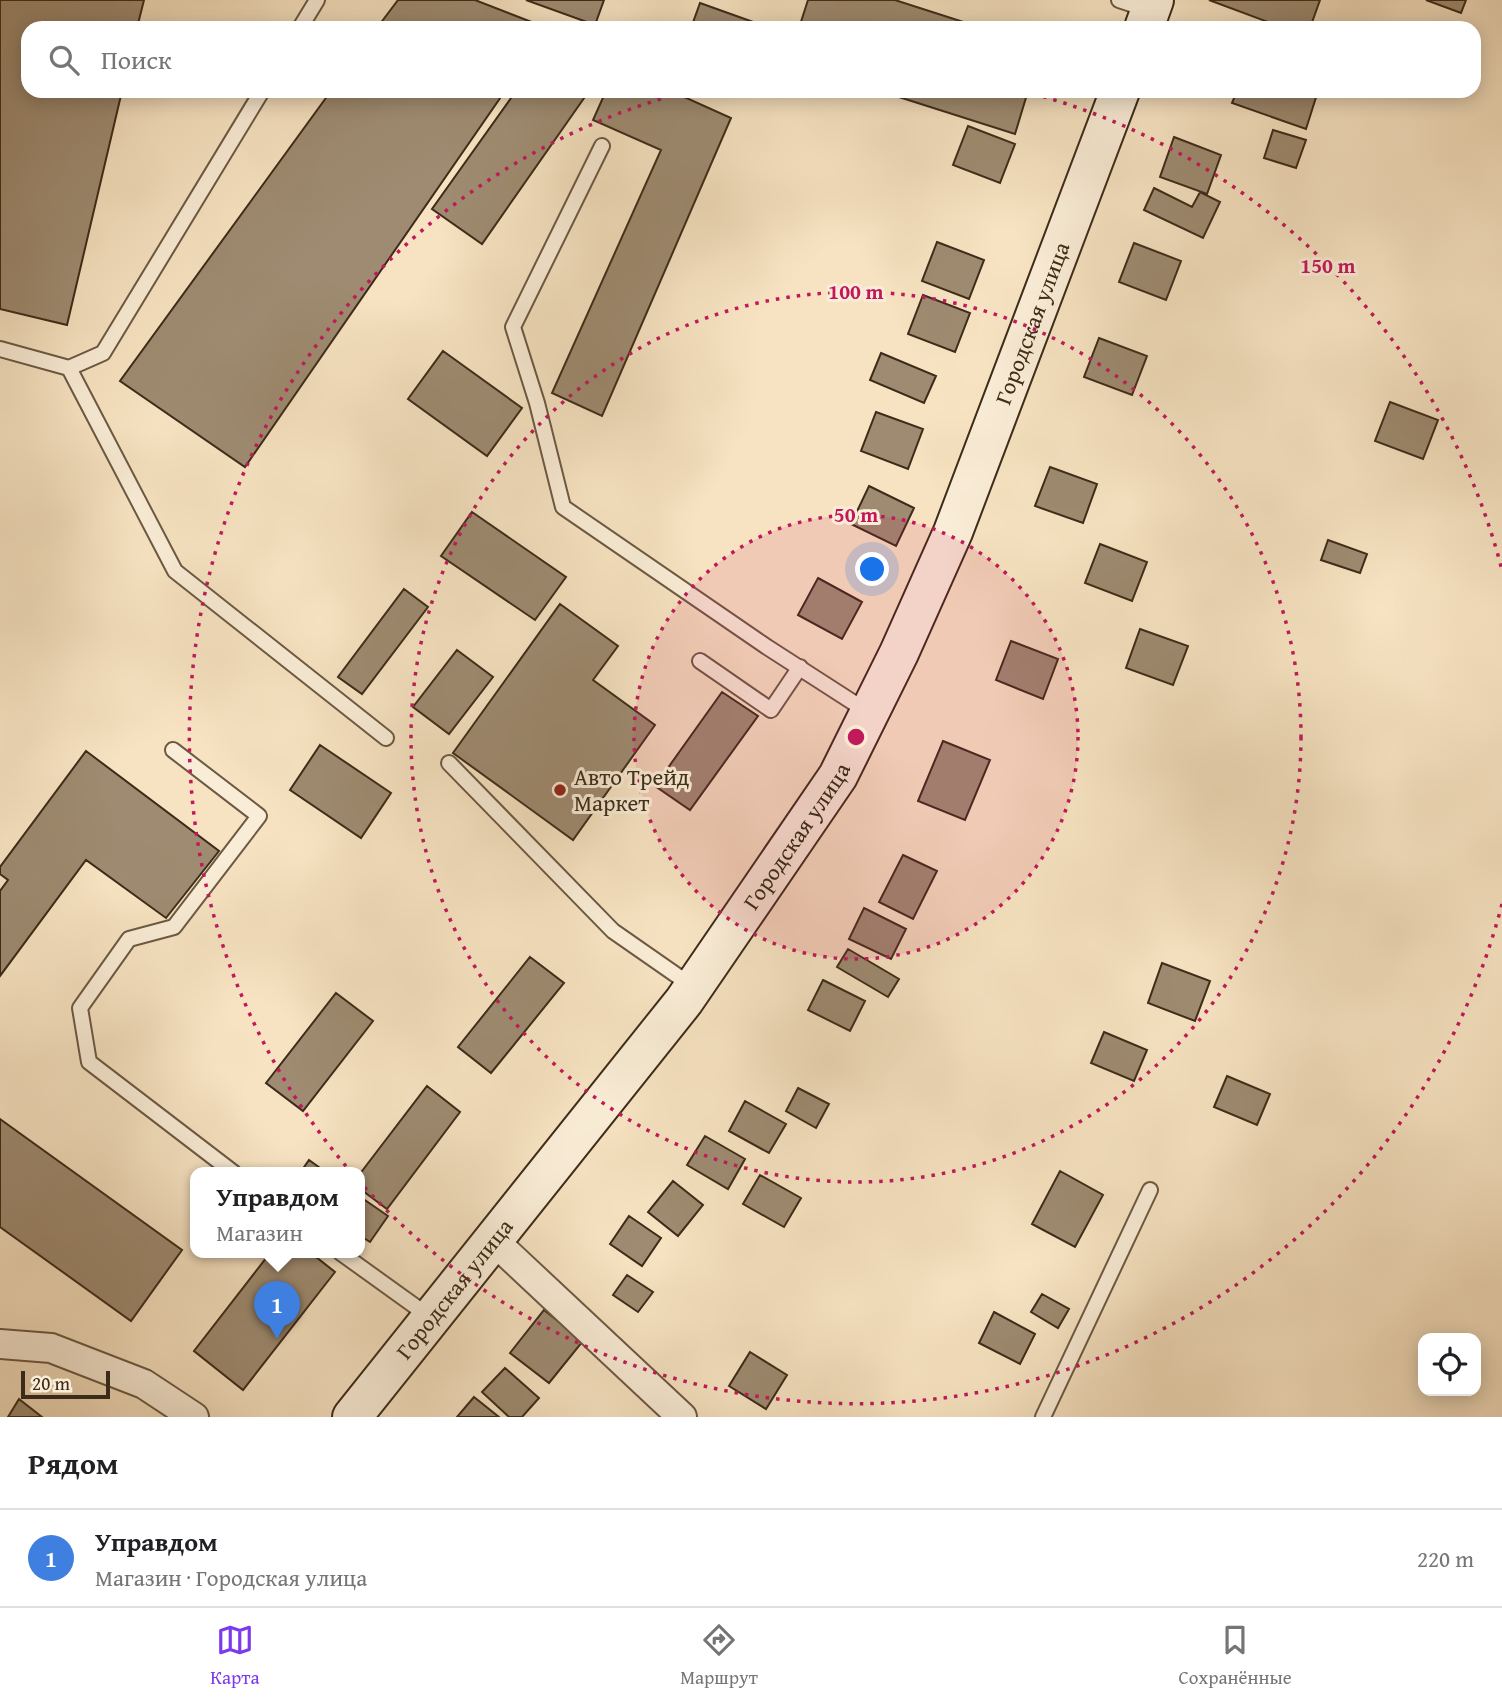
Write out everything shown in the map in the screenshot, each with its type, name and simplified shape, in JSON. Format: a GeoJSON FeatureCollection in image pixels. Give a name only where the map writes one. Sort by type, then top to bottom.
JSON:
{"type":"FeatureCollection","features":[{"type":"Feature","properties":{"kind":"main road","name":"Городская улица"},"geometry":{"type":"LineString","coordinates":[[352,1417],[693,987],[838,776],[953,532],[1117,98]]}},
{"type":"Feature","properties":{"kind":"street"},"geometry":{"type":"LineString","coordinates":[[493,1240],[682,1417]]}},
{"type":"Feature","properties":{"kind":"street"},"geometry":{"type":"LineString","coordinates":[[0,1344],[51,1348],[144,1384],[194,1417]]}},
{"type":"Feature","properties":{"kind":"lane"},"geometry":{"type":"LineString","coordinates":[[304,21],[317,0]]}},
{"type":"Feature","properties":{"kind":"lane"},"geometry":{"type":"LineString","coordinates":[[0,349],[69,368],[103,353],[258,98]]}},
{"type":"Feature","properties":{"kind":"lane"},"geometry":{"type":"LineString","coordinates":[[602,146],[513,327],[537,403],[563,507],[869,713]]}},
{"type":"Feature","properties":{"kind":"lane"},"geometry":{"type":"LineString","coordinates":[[69,368],[175,570],[386,738]]}},
{"type":"Feature","properties":{"kind":"lane"},"geometry":{"type":"LineString","coordinates":[[700,661],[771,710],[800,667]]}},
{"type":"Feature","properties":{"kind":"lane"},"geometry":{"type":"LineString","coordinates":[[173,750],[259,816],[174,927],[129,939],[80,1009],[89,1062],[226,1167]]}},
{"type":"Feature","properties":{"kind":"lane"},"geometry":{"type":"LineString","coordinates":[[449,763],[613,931],[693,987]]}},
{"type":"Feature","properties":{"kind":"lane"},"geometry":{"type":"LineString","coordinates":[[1043,1417],[1150,1190]]}},
{"type":"Feature","properties":{"kind":"lane"},"geometry":{"type":"LineString","coordinates":[[348,1258],[431,1318]]}},
{"type":"Feature","properties":{"kind":"building"},"geometry":{"type":"Polygon","coordinates":[[[0,0],[144,0],[139,21],[21,21],[21,98],[120,98],[67,325],[0,309],[0,0]]]}},
{"type":"Feature","properties":{"kind":"building"},"geometry":{"type":"Polygon","coordinates":[[[398,0],[475,0],[529,21],[382,21],[398,0]]]}},
{"type":"Feature","properties":{"kind":"building"},"geometry":{"type":"Polygon","coordinates":[[[526,0],[604,0],[596,21],[584,21],[526,0]]]}},
{"type":"Feature","properties":{"kind":"building"},"geometry":{"type":"Polygon","coordinates":[[[808,0],[895,0],[960,21],[801,21],[808,0]]]}},
{"type":"Feature","properties":{"kind":"building"},"geometry":{"type":"Polygon","coordinates":[[[1209,0],[1320,0],[1312,21],[1265,21],[1209,0]]]}},
{"type":"Feature","properties":{"kind":"building"},"geometry":{"type":"Polygon","coordinates":[[[1426,0],[1466,0],[1461,13],[1426,0]]]}},
{"type":"Feature","properties":{"kind":"building"},"geometry":{"type":"Polygon","coordinates":[[[700,3],[750,21],[694,21],[700,3]]]}},
{"type":"Feature","properties":{"kind":"building"},"geometry":{"type":"Polygon","coordinates":[[[326,98],[500,98],[245,467],[120,381],[326,98]]]}},
{"type":"Feature","properties":{"kind":"building"},"geometry":{"type":"Polygon","coordinates":[[[511,98],[584,98],[482,244],[432,209],[511,98]]]}},
{"type":"Feature","properties":{"kind":"building"},"geometry":{"type":"Polygon","coordinates":[[[603,98],[687,98],[731,118],[602,416],[552,393],[661,150],[593,120],[603,98]]]}},
{"type":"Feature","properties":{"kind":"building"},"geometry":{"type":"Polygon","coordinates":[[[902,98],[1026,98],[1015,134],[902,98]]]}},
{"type":"Feature","properties":{"kind":"building"},"geometry":{"type":"Polygon","coordinates":[[[1234,98],[1316,98],[1306,129],[1232,103],[1234,98]]]}},
{"type":"Feature","properties":{"kind":"building"},"geometry":{"type":"Polygon","coordinates":[[[968,126],[1015,144],[1000,183],[953,165],[968,126]]]}},
{"type":"Feature","properties":{"kind":"building"},"geometry":{"type":"Polygon","coordinates":[[[1273,130],[1306,140],[1296,168],[1264,158],[1273,130]]]}},
{"type":"Feature","properties":{"kind":"building"},"geometry":{"type":"Polygon","coordinates":[[[1174,137],[1221,155],[1207,194],[1160,177],[1174,137]]]}},
{"type":"Feature","properties":{"kind":"building"},"geometry":{"type":"Polygon","coordinates":[[[1154,188],[1192,207],[1200,192],[1220,202],[1203,238],[1144,210],[1154,188]]]}},
{"type":"Feature","properties":{"kind":"building"},"geometry":{"type":"Polygon","coordinates":[[[937,242],[984,260],[969,299],[922,281],[937,242]]]}},
{"type":"Feature","properties":{"kind":"building"},"geometry":{"type":"Polygon","coordinates":[[[1134,243],[1181,261],[1166,300],[1119,282],[1134,243]]]}},
{"type":"Feature","properties":{"kind":"building"},"geometry":{"type":"Polygon","coordinates":[[[923,295],[970,313],[955,352],[908,334],[923,295]]]}},
{"type":"Feature","properties":{"kind":"building"},"geometry":{"type":"Polygon","coordinates":[[[1099,338],[1147,356],[1132,395],[1084,377],[1099,338]]]}},
{"type":"Feature","properties":{"kind":"building"},"geometry":{"type":"Polygon","coordinates":[[[443,351],[522,408],[487,456],[408,399],[443,351]]]}},
{"type":"Feature","properties":{"kind":"building"},"geometry":{"type":"Polygon","coordinates":[[[881,353],[936,376],[924,403],[870,380],[881,353]]]}},
{"type":"Feature","properties":{"kind":"building"},"geometry":{"type":"Polygon","coordinates":[[[1390,402],[1438,420],[1423,459],[1375,441],[1390,402]]]}},
{"type":"Feature","properties":{"kind":"building"},"geometry":{"type":"Polygon","coordinates":[[[876,412],[923,429],[908,469],[861,451],[876,412]]]}},
{"type":"Feature","properties":{"kind":"building"},"geometry":{"type":"Polygon","coordinates":[[[1050,467],[1097,484],[1083,523],[1035,506],[1050,467]]]}},
{"type":"Feature","properties":{"kind":"building"},"geometry":{"type":"Polygon","coordinates":[[[869,486],[914,508],[896,546],[851,524],[869,486]]]}},
{"type":"Feature","properties":{"kind":"building"},"geometry":{"type":"Polygon","coordinates":[[[472,512],[566,577],[535,620],[441,556],[472,512]]]}},
{"type":"Feature","properties":{"kind":"building"},"geometry":{"type":"Polygon","coordinates":[[[1328,540],[1367,554],[1360,573],[1321,560],[1328,540]]]}},
{"type":"Feature","properties":{"kind":"building"},"geometry":{"type":"Polygon","coordinates":[[[1100,544],[1147,562],[1132,601],[1085,583],[1100,544]]]}},
{"type":"Feature","properties":{"kind":"building"},"geometry":{"type":"Polygon","coordinates":[[[818,578],[862,602],[842,639],[798,615],[818,578]]]}},
{"type":"Feature","properties":{"kind":"building"},"geometry":{"type":"Polygon","coordinates":[[[404,589],[428,607],[362,694],[338,677],[404,589]]]}},
{"type":"Feature","properties":{"kind":"building"},"geometry":{"type":"Polygon","coordinates":[[[560,604],[618,646],[593,680],[655,725],[573,840],[453,753],[560,604]]]}},
{"type":"Feature","properties":{"kind":"building"},"geometry":{"type":"Polygon","coordinates":[[[1140,629],[1188,646],[1173,685],[1126,668],[1140,629]]]}},
{"type":"Feature","properties":{"kind":"building"},"geometry":{"type":"Polygon","coordinates":[[[1011,641],[1058,659],[1043,699],[996,680],[1011,641]]]}},
{"type":"Feature","properties":{"kind":"building"},"geometry":{"type":"Polygon","coordinates":[[[457,650],[493,677],[449,734],[413,707],[457,650]]]}},
{"type":"Feature","properties":{"kind":"building"},"geometry":{"type":"Polygon","coordinates":[[[722,692],[758,716],[690,810],[655,786],[722,692]]]}},
{"type":"Feature","properties":{"kind":"building"},"geometry":{"type":"Polygon","coordinates":[[[943,741],[990,760],[965,820],[918,801],[943,741]]]}},
{"type":"Feature","properties":{"kind":"building"},"geometry":{"type":"Polygon","coordinates":[[[320,745],[391,793],[361,838],[290,790],[320,745]]]}},
{"type":"Feature","properties":{"kind":"building"},"geometry":{"type":"Polygon","coordinates":[[[86,751],[219,851],[166,918],[86,860],[0,976],[0,891],[8,880],[0,874],[0,867],[86,751]]]}},
{"type":"Feature","properties":{"kind":"building"},"geometry":{"type":"Polygon","coordinates":[[[903,855],[937,871],[913,919],[879,902],[903,855]]]}},
{"type":"Feature","properties":{"kind":"building"},"geometry":{"type":"Polygon","coordinates":[[[864,908],[906,929],[891,959],[849,939],[864,908]]]}},
{"type":"Feature","properties":{"kind":"building"},"geometry":{"type":"Polygon","coordinates":[[[848,949],[899,979],[888,997],[837,967],[848,949]]]}},
{"type":"Feature","properties":{"kind":"building"},"geometry":{"type":"Polygon","coordinates":[[[530,957],[564,983],[491,1073],[458,1047],[530,957]]]}},
{"type":"Feature","properties":{"kind":"building"},"geometry":{"type":"Polygon","coordinates":[[[1162,963],[1210,981],[1195,1021],[1148,1003],[1162,963]]]}},
{"type":"Feature","properties":{"kind":"building"},"geometry":{"type":"Polygon","coordinates":[[[823,980],[865,1001],[850,1031],[808,1010],[823,980]]]}},
{"type":"Feature","properties":{"kind":"building"},"geometry":{"type":"Polygon","coordinates":[[[336,993],[373,1021],[303,1111],[266,1083],[336,993]]]}},
{"type":"Feature","properties":{"kind":"building"},"geometry":{"type":"Polygon","coordinates":[[[1104,1032],[1147,1050],[1134,1081],[1091,1063],[1104,1032]]]}},
{"type":"Feature","properties":{"kind":"building"},"geometry":{"type":"Polygon","coordinates":[[[1227,1076],[1270,1094],[1257,1125],[1214,1107],[1227,1076]]]}},
{"type":"Feature","properties":{"kind":"building"},"geometry":{"type":"Polygon","coordinates":[[[427,1086],[460,1112],[387,1209],[365,1192],[365,1167],[427,1086]]]}},
{"type":"Feature","properties":{"kind":"building"},"geometry":{"type":"Polygon","coordinates":[[[798,1088],[829,1104],[816,1128],[786,1111],[798,1088]]]}},
{"type":"Feature","properties":{"kind":"building"},"geometry":{"type":"Polygon","coordinates":[[[745,1101],[786,1124],[769,1153],[729,1131],[745,1101]]]}},
{"type":"Feature","properties":{"kind":"building"},"geometry":{"type":"Polygon","coordinates":[[[0,1119],[182,1250],[131,1321],[0,1227],[0,1119]]]}},
{"type":"Feature","properties":{"kind":"building"},"geometry":{"type":"Polygon","coordinates":[[[705,1136],[745,1159],[728,1189],[687,1165],[705,1136]]]}},
{"type":"Feature","properties":{"kind":"building"},"geometry":{"type":"Polygon","coordinates":[[[309,1160],[319,1167],[304,1167],[309,1160]]]}},
{"type":"Feature","properties":{"kind":"building"},"geometry":{"type":"Polygon","coordinates":[[[1060,1171],[1103,1195],[1075,1247],[1032,1224],[1060,1171]]]}},
{"type":"Feature","properties":{"kind":"building"},"geometry":{"type":"Polygon","coordinates":[[[760,1175],[801,1198],[784,1227],[743,1204],[760,1175]]]}},
{"type":"Feature","properties":{"kind":"building"},"geometry":{"type":"Polygon","coordinates":[[[673,1181],[703,1205],[678,1236],[648,1212],[673,1181]]]}},
{"type":"Feature","properties":{"kind":"building"},"geometry":{"type":"Polygon","coordinates":[[[365,1200],[388,1216],[370,1242],[365,1239],[365,1200]]]}},
{"type":"Feature","properties":{"kind":"building"},"geometry":{"type":"Polygon","coordinates":[[[629,1216],[661,1238],[642,1266],[610,1244],[629,1216]]]}},
{"type":"Feature","properties":{"kind":"building"},"geometry":{"type":"Polygon","coordinates":[[[266,1258],[317,1258],[335,1272],[243,1390],[194,1351],[266,1258]]]}},
{"type":"Feature","properties":{"kind":"building"},"geometry":{"type":"Polygon","coordinates":[[[627,1275],[653,1292],[638,1312],[613,1295],[627,1275]]]}},
{"type":"Feature","properties":{"kind":"building"},"geometry":{"type":"Polygon","coordinates":[[[1042,1294],[1069,1309],[1058,1328],[1031,1312],[1042,1294]]]}},
{"type":"Feature","properties":{"kind":"building"},"geometry":{"type":"Polygon","coordinates":[[[544,1310],[583,1341],[549,1383],[510,1353],[544,1310]]]}},
{"type":"Feature","properties":{"kind":"building"},"geometry":{"type":"Polygon","coordinates":[[[994,1312],[1035,1334],[1020,1364],[979,1343],[994,1312]]]}},
{"type":"Feature","properties":{"kind":"building"},"geometry":{"type":"Polygon","coordinates":[[[750,1352],[787,1375],[766,1409],[729,1386],[750,1352]]]}},
{"type":"Feature","properties":{"kind":"building"},"geometry":{"type":"Polygon","coordinates":[[[505,1368],[539,1398],[522,1417],[509,1417],[482,1392],[505,1368]]]}},
{"type":"Feature","properties":{"kind":"building"},"geometry":{"type":"Polygon","coordinates":[[[474,1397],[499,1417],[457,1417],[474,1397]]]}},
{"type":"Feature","properties":{"kind":"building"},"geometry":{"type":"Polygon","coordinates":[[[19,1399],[42,1417],[8,1417],[19,1399]]]}},
{"type":"Feature","properties":{"kind":"place","name":"Авто Трейд Маркет"},"geometry":{"type":"Point","coordinates":[560,790]}},
{"type":"Feature","properties":{"kind":"place","name":"Управдом"},"geometry":{"type":"Point","coordinates":[277,1339]}}]}
